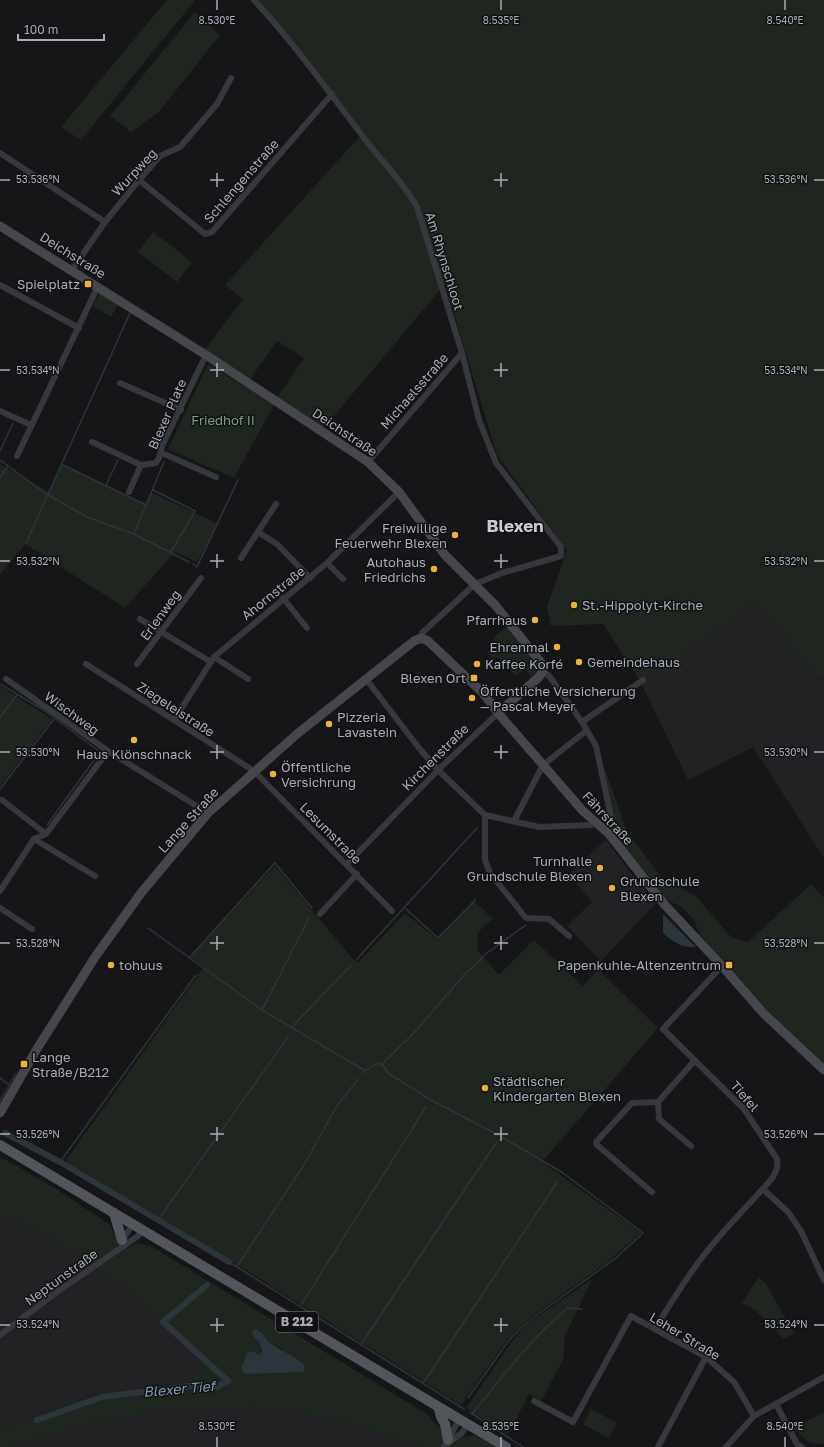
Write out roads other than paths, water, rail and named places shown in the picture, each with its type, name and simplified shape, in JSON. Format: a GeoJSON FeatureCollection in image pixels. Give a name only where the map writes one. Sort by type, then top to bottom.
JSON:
{"type":"FeatureCollection","features":[{"type":"Feature","properties":{"kind":"main road","name":"B 212"},"geometry":{"type":"LineString","coordinates":[[0,1145],[345,1350],[439,1409],[506,1447]]}},
{"type":"Feature","properties":{"kind":"main road"},"geometry":{"type":"LineString","coordinates":[[0,1152],[11,1152]]}},
{"type":"Feature","properties":{"kind":"main road"},"geometry":{"type":"LineString","coordinates":[[114,1213],[122,1240]]}},
{"type":"Feature","properties":{"kind":"main road"},"geometry":{"type":"LineString","coordinates":[[439,1409],[446,1424],[446,1444]]}},
{"type":"Feature","properties":{"kind":"street","name":"Am Rhynschloot"},"geometry":{"type":"LineString","coordinates":[[254,0],[332,94],[417,207],[462,353],[479,420],[496,463],[556,538],[561,547],[561,556],[502,573],[475,584]]}},
{"type":"Feature","properties":{"kind":"street","name":"Wurpweg"},"geometry":{"type":"LineString","coordinates":[[72,270],[105,222],[139,180],[160,156],[180,147],[217,104],[231,78]]}},
{"type":"Feature","properties":{"kind":"street","name":"Schlengenstraße"},"geometry":{"type":"LineString","coordinates":[[139,180],[205,234],[212,232],[332,94]]}},
{"type":"Feature","properties":{"kind":"street"},"geometry":{"type":"LineString","coordinates":[[0,153],[105,222]]}},
{"type":"Feature","properties":{"kind":"street","name":"Deichstraße"},"geometry":{"type":"LineString","coordinates":[[0,226],[206,355],[368,462],[399,492],[445,555],[475,584],[528,646],[542,664],[543,671],[550,677],[582,722],[596,746],[611,817]]}},
{"type":"Feature","properties":{"kind":"street"},"geometry":{"type":"LineString","coordinates":[[0,285],[79,328]]}},
{"type":"Feature","properties":{"kind":"street"},"geometry":{"type":"LineString","coordinates":[[17,456],[98,286]]}},
{"type":"Feature","properties":{"kind":"street","name":"Michaelsstraße"},"geometry":{"type":"LineString","coordinates":[[368,462],[462,353]]}},
{"type":"Feature","properties":{"kind":"street","name":"Blexer Plate"},"geometry":{"type":"LineString","coordinates":[[129,492],[141,465],[156,463],[162,453],[162,446],[206,355]]}},
{"type":"Feature","properties":{"kind":"street"},"geometry":{"type":"LineString","coordinates":[[120,383],[180,410]]}},
{"type":"Feature","properties":{"kind":"street"},"geometry":{"type":"LineString","coordinates":[[0,411],[31,425]]}},
{"type":"Feature","properties":{"kind":"street"},"geometry":{"type":"LineString","coordinates":[[92,442],[141,465]]}},
{"type":"Feature","properties":{"kind":"street"},"geometry":{"type":"LineString","coordinates":[[162,453],[216,478]]}},
{"type":"Feature","properties":{"kind":"street","name":"Ahornstraße"},"geometry":{"type":"LineString","coordinates":[[174,720],[212,659],[283,598],[327,563],[399,492]]}},
{"type":"Feature","properties":{"kind":"street"},"geometry":{"type":"LineString","coordinates":[[242,558],[276,504]]}},
{"type":"Feature","properties":{"kind":"street"},"geometry":{"type":"LineString","coordinates":[[258,532],[277,544],[310,578]]}},
{"type":"Feature","properties":{"kind":"street"},"geometry":{"type":"LineString","coordinates":[[327,563],[343,579]]}},
{"type":"Feature","properties":{"kind":"street","name":"Erlenweg"},"geometry":{"type":"LineString","coordinates":[[137,664],[201,578]]}},
{"type":"Feature","properties":{"kind":"street","name":"Lange Straße"},"geometry":{"type":"LineString","coordinates":[[0,1113],[35,1052],[96,957],[141,894],[208,813],[297,734],[420,638],[422,633],[475,584]]}},
{"type":"Feature","properties":{"kind":"street"},"geometry":{"type":"LineString","coordinates":[[283,598],[307,628]]}},
{"type":"Feature","properties":{"kind":"street"},"geometry":{"type":"LineString","coordinates":[[140,619],[160,633],[248,679]]}},
{"type":"Feature","properties":{"kind":"street","name":"Fährstraße"},"geometry":{"type":"LineString","coordinates":[[420,638],[428,642],[474,684],[583,812],[609,834],[664,904],[765,1015],[824,1070]]}},
{"type":"Feature","properties":{"kind":"street","name":"Ziegeleistraße"},"geometry":{"type":"LineString","coordinates":[[86,664],[254,772]]}},
{"type":"Feature","properties":{"kind":"street","name":"Kirchenstraße"},"geometry":{"type":"LineString","coordinates":[[347,864],[438,770],[498,713],[539,677],[543,671]]}},
{"type":"Feature","properties":{"kind":"street","name":"Wischweg"},"geometry":{"type":"LineString","coordinates":[[6,679],[108,751],[208,813]]}},
{"type":"Feature","properties":{"kind":"street"},"geometry":{"type":"LineString","coordinates":[[366,679],[419,748],[438,770],[485,815],[539,827],[595,823]]}},
{"type":"Feature","properties":{"kind":"street"},"geometry":{"type":"LineString","coordinates":[[582,722],[643,680]]}},
{"type":"Feature","properties":{"kind":"street"},"geometry":{"type":"LineString","coordinates":[[514,821],[542,765],[586,731]]}},
{"type":"Feature","properties":{"kind":"street"},"geometry":{"type":"LineString","coordinates":[[0,891],[34,839],[46,834],[108,751]]}},
{"type":"Feature","properties":{"kind":"street","name":"Lesumstraße"},"geometry":{"type":"LineString","coordinates":[[254,772],[357,874],[392,911]]}},
{"type":"Feature","properties":{"kind":"street"},"geometry":{"type":"LineString","coordinates":[[2,800],[46,834]]}},
{"type":"Feature","properties":{"kind":"street"},"geometry":{"type":"LineString","coordinates":[[485,815],[485,860],[490,872],[526,918],[549,919],[569,936]]}},
{"type":"Feature","properties":{"kind":"street"},"geometry":{"type":"LineString","coordinates":[[34,839],[94,876]]}},
{"type":"Feature","properties":{"kind":"street"},"geometry":{"type":"LineString","coordinates":[[320,914],[357,874]]}},
{"type":"Feature","properties":{"kind":"street"},"geometry":{"type":"LineString","coordinates":[[0,908],[32,929]]}},
{"type":"Feature","properties":{"kind":"street","name":"Tiefel"},"geometry":{"type":"LineString","coordinates":[[655,1329],[678,1290],[704,1255],[762,1189],[776,1172],[778,1166],[777,1160],[744,1109],[663,1029],[722,966]]}},
{"type":"Feature","properties":{"kind":"street"},"geometry":{"type":"LineString","coordinates":[[652,1192],[596,1145],[596,1142],[632,1103],[658,1102],[695,1060]]}},
{"type":"Feature","properties":{"kind":"street"},"geometry":{"type":"LineString","coordinates":[[658,1102],[660,1118],[691,1146]]}},
{"type":"Feature","properties":{"kind":"street"},"geometry":{"type":"LineString","coordinates":[[762,1189],[788,1212],[801,1231],[824,1280]]}},
{"type":"Feature","properties":{"kind":"street","name":"Neptunstraße"},"geometry":{"type":"LineString","coordinates":[[115,1252],[133,1224]]}},
{"type":"Feature","properties":{"kind":"street","name":"Neptunstraße"},"geometry":{"type":"LineString","coordinates":[[0,1335],[54,1294],[138,1236],[142,1230]]}},
{"type":"Feature","properties":{"kind":"street","name":"Leher Straße"},"geometry":{"type":"LineString","coordinates":[[534,1401],[573,1422],[631,1316],[706,1357],[734,1382],[754,1416]]}},
{"type":"Feature","properties":{"kind":"street"},"geometry":{"type":"LineString","coordinates":[[658,1447],[706,1357]]}},
{"type":"Feature","properties":{"kind":"street"},"geometry":{"type":"LineString","coordinates":[[726,1447],[754,1416],[824,1377]]}},
{"type":"Feature","properties":{"kind":"street"},"geometry":{"type":"LineString","coordinates":[[776,1404],[797,1444],[802,1447]]}},
{"type":"Feature","properties":{"kind":"street"},"geometry":{"type":"LineString","coordinates":[[446,1444],[462,1433],[463,1423]]}},
{"type":"Feature","properties":{"kind":"street"},"geometry":{"type":"LineString","coordinates":[[446,1444],[463,1423]]}},
{"type":"Feature","properties":{"kind":"waterway"},"geometry":{"type":"LineString","coordinates":[[26,543],[130,313]]}},
{"type":"Feature","properties":{"kind":"waterway"},"geometry":{"type":"LineString","coordinates":[[0,451],[13,423]]}},
{"type":"Feature","properties":{"kind":"waterway"},"geometry":{"type":"LineString","coordinates":[[0,460],[48,495],[87,517],[134,534],[189,562]]}},
{"type":"Feature","properties":{"kind":"waterway"},"geometry":{"type":"LineString","coordinates":[[106,485],[118,460]]}},
{"type":"Feature","properties":{"kind":"waterway"},"geometry":{"type":"LineString","coordinates":[[134,534],[164,462]]}},
{"type":"Feature","properties":{"kind":"waterway"},"geometry":{"type":"LineString","coordinates":[[63,465],[146,505]]}},
{"type":"Feature","properties":{"kind":"waterway"},"geometry":{"type":"LineString","coordinates":[[0,478],[8,466]]}},
{"type":"Feature","properties":{"kind":"waterway"},"geometry":{"type":"LineString","coordinates":[[193,564],[197,567],[238,480]]}},
{"type":"Feature","properties":{"kind":"waterway"},"geometry":{"type":"LineString","coordinates":[[153,490],[195,511],[171,552]]}},
{"type":"Feature","properties":{"kind":"waterway"},"geometry":{"type":"LineString","coordinates":[[0,684],[45,711],[100,752],[47,825]]}},
{"type":"Feature","properties":{"kind":"waterway"},"geometry":{"type":"LineString","coordinates":[[0,717],[17,695]]}},
{"type":"Feature","properties":{"kind":"waterway"},"geometry":{"type":"LineString","coordinates":[[0,789],[54,719]]}},
{"type":"Feature","properties":{"kind":"waterway"},"geometry":{"type":"LineString","coordinates":[[357,959],[477,828]]}},
{"type":"Feature","properties":{"kind":"waterway"},"geometry":{"type":"LineString","coordinates":[[189,958],[275,863],[312,908]]}},
{"type":"Feature","properties":{"kind":"waterway"},"geometry":{"type":"LineString","coordinates":[[406,909],[438,938],[475,900]]}},
{"type":"Feature","properties":{"kind":"waterway"},"geometry":{"type":"LineString","coordinates":[[262,1010],[309,918]]}},
{"type":"Feature","properties":{"kind":"waterway"},"geometry":{"type":"LineString","coordinates":[[362,1073],[375,1064],[382,1064],[412,1035],[464,975],[487,953],[526,925]]}},
{"type":"Feature","properties":{"kind":"waterway"},"geometry":{"type":"LineString","coordinates":[[148,928],[262,1010],[364,1070]]}},
{"type":"Feature","properties":{"kind":"waterway"},"geometry":{"type":"LineString","coordinates":[[292,1027],[351,965]]}},
{"type":"Feature","properties":{"kind":"waterway"},"geometry":{"type":"LineString","coordinates":[[60,1162],[196,975]]}},
{"type":"Feature","properties":{"kind":"waterway"},"geometry":{"type":"LineString","coordinates":[[158,1220],[288,1037]]}},
{"type":"Feature","properties":{"kind":"waterway"},"geometry":{"type":"LineString","coordinates":[[382,1064],[388,1073],[431,1100],[500,1136],[563,1173],[643,1233],[617,1257],[526,1323],[510,1339],[468,1398]]}},
{"type":"Feature","properties":{"kind":"waterway"},"geometry":{"type":"LineString","coordinates":[[0,1101],[16,1073]]}},
{"type":"Feature","properties":{"kind":"waterway"},"geometry":{"type":"LineString","coordinates":[[0,1078],[9,1085]]}},
{"type":"Feature","properties":{"kind":"waterway"},"geometry":{"type":"LineString","coordinates":[[237,1266],[304,1165],[335,1109],[358,1079]]}},
{"type":"Feature","properties":{"kind":"waterway"},"geometry":{"type":"LineString","coordinates":[[301,1305],[426,1107]]}},
{"type":"Feature","properties":{"kind":"waterway","name":"Blexer Tief"},"geometry":{"type":"LineString","coordinates":[[5,1133],[60,1162],[229,1262]]}},
{"type":"Feature","properties":{"kind":"waterway"},"geometry":{"type":"LineString","coordinates":[[361,1344],[496,1143]]}},
{"type":"Feature","properties":{"kind":"waterway"},"geometry":{"type":"LineString","coordinates":[[423,1383],[557,1182]]}},
{"type":"Feature","properties":{"kind":"waterway"},"geometry":{"type":"LineString","coordinates":[[229,1262],[464,1409]]}},
{"type":"Feature","properties":{"kind":"waterway","name":"Blexer Tief"},"geometry":{"type":"LineString","coordinates":[[37,1420],[102,1397],[190,1386],[217,1387],[228,1381],[163,1322],[207,1285]]}},
{"type":"Feature","properties":{"kind":"waterway"},"geometry":{"type":"LineString","coordinates":[[472,1414],[517,1358],[541,1332],[568,1308],[582,1309]]}},
{"type":"Feature","properties":{"kind":"waterway"},"geometry":{"type":"LineString","coordinates":[[471,1413],[523,1447]]}},
{"type":"Feature","properties":{"kind":"place","name":"Spielplatz"},"geometry":{"type":"Point","coordinates":[88,284]}},
{"type":"Feature","properties":{"kind":"place","name":"Freiwillige Feuerwehr Blexen"},"geometry":{"type":"Point","coordinates":[455,535]}},
{"type":"Feature","properties":{"kind":"place","name":"Autohaus Friedrichs"},"geometry":{"type":"Point","coordinates":[434,569]}},
{"type":"Feature","properties":{"kind":"place","name":"St.-Hippolyt-Kirche"},"geometry":{"type":"Point","coordinates":[574,605]}},
{"type":"Feature","properties":{"kind":"place","name":"Pfarrhaus"},"geometry":{"type":"Point","coordinates":[535,620]}},
{"type":"Feature","properties":{"kind":"place","name":"Ehrenmal"},"geometry":{"type":"Point","coordinates":[557,647]}},
{"type":"Feature","properties":{"kind":"place","name":"Gemeindehaus"},"geometry":{"type":"Point","coordinates":[579,662]}},
{"type":"Feature","properties":{"kind":"place","name":"Kaffee Korfé"},"geometry":{"type":"Point","coordinates":[477,664]}},
{"type":"Feature","properties":{"kind":"place","name":"Blexen Ort"},"geometry":{"type":"Point","coordinates":[474,678]}},
{"type":"Feature","properties":{"kind":"place","name":"Öffentliche Versicherung — Pascal Meyer"},"geometry":{"type":"Point","coordinates":[472,698]}},
{"type":"Feature","properties":{"kind":"place","name":"Pizzeria Lavastein"},"geometry":{"type":"Point","coordinates":[329,724]}},
{"type":"Feature","properties":{"kind":"place","name":"Haus Klönschnack"},"geometry":{"type":"Point","coordinates":[134,740]}},
{"type":"Feature","properties":{"kind":"place","name":"Öffentliche Versichrung"},"geometry":{"type":"Point","coordinates":[273,774]}},
{"type":"Feature","properties":{"kind":"place","name":"Turnhalle Grundschule Blexen"},"geometry":{"type":"Point","coordinates":[600,868]}},
{"type":"Feature","properties":{"kind":"place","name":"Grundschule Blexen"},"geometry":{"type":"Point","coordinates":[612,888]}},
{"type":"Feature","properties":{"kind":"place","name":"tohuus"},"geometry":{"type":"Point","coordinates":[111,965]}},
{"type":"Feature","properties":{"kind":"place","name":"Papenkuhle-Altenzentrum"},"geometry":{"type":"Point","coordinates":[729,965]}},
{"type":"Feature","properties":{"kind":"place","name":"Lange Straße/B212"},"geometry":{"type":"Point","coordinates":[24,1064]}},
{"type":"Feature","properties":{"kind":"place","name":"Städtischer Kindergarten Blexen"},"geometry":{"type":"Point","coordinates":[485,1088]}},
{"type":"Feature","properties":{"kind":"district","name":"Blexen"},"geometry":{"type":"Point","coordinates":[515,526]}},
{"type":"Feature","properties":{"kind":"park label","name":"Friedhof II"},"geometry":{"type":"Point","coordinates":[223,420]}}]}
